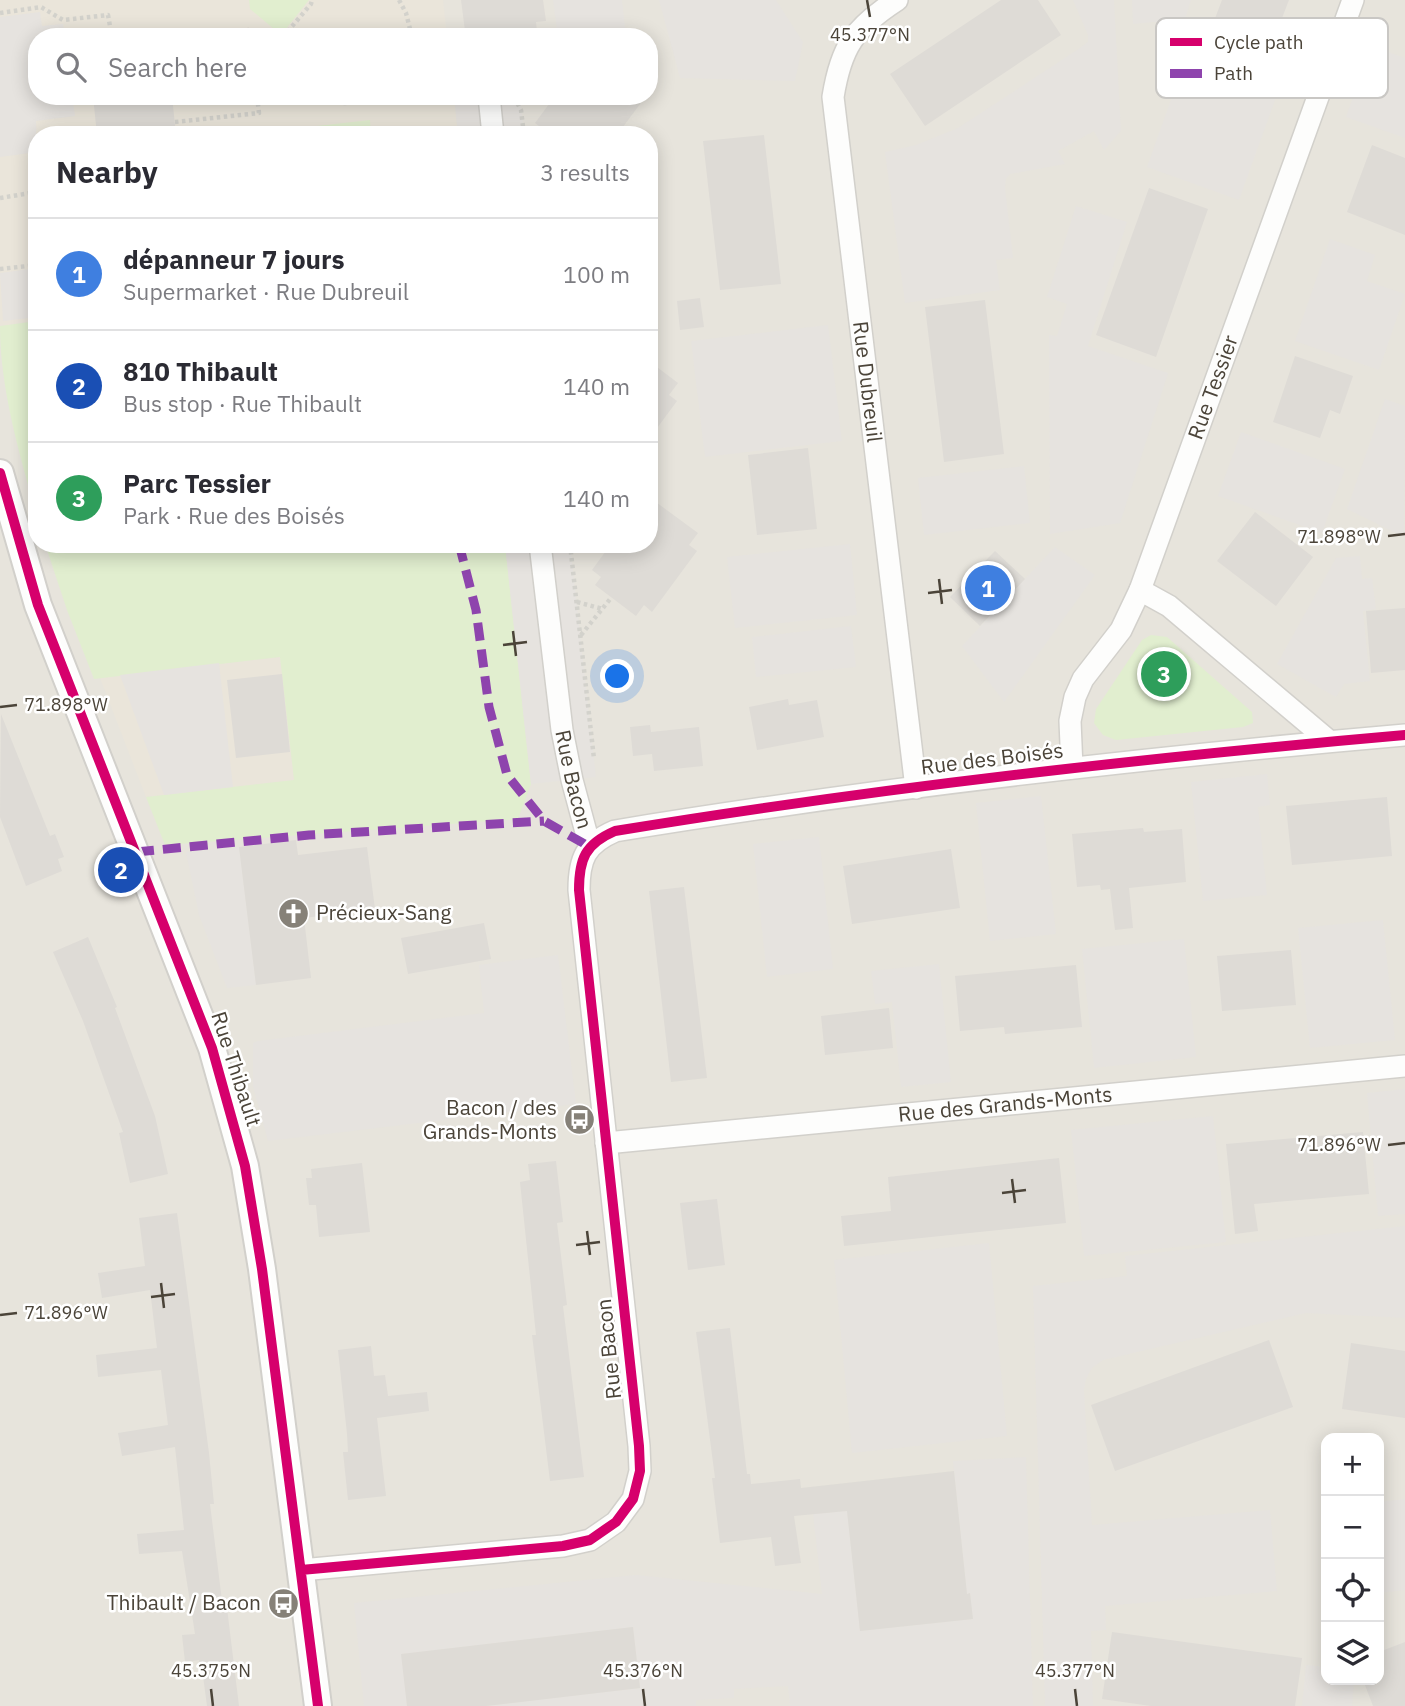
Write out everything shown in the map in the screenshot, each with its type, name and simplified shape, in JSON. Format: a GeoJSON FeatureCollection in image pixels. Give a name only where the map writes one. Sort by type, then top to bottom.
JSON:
{"type":"FeatureCollection","features":[{"type":"Feature","properties":{"kind":"street","name":"Rue Dubreuil"},"geometry":{"type":"LineString","coordinates":[[897,0],[862,26],[850,41],[837,69],[833,97],[916,788]]}},
{"type":"Feature","properties":{"kind":"street","name":"Rue Tessier"},"geometry":{"type":"LineString","coordinates":[[1347,18],[1353,0]]}},
{"type":"Feature","properties":{"kind":"street","name":"Rue Tessier"},"geometry":{"type":"LineString","coordinates":[[1072,768],[1070,721],[1075,697],[1083,679],[1121,630],[1140,590],[1318,98]]}},
{"type":"Feature","properties":{"kind":"street"},"geometry":{"type":"LineString","coordinates":[[490,105],[492,126]]}},
{"type":"Feature","properties":{"kind":"street","name":"Rue Thibault"},"geometry":{"type":"LineString","coordinates":[[0,473],[38,605],[212,1048],[246,1166],[255,1212],[318,1706]]}},
{"type":"Feature","properties":{"kind":"street","name":"Rue Bacon"},"geometry":{"type":"LineString","coordinates":[[301,1570],[563,1546],[590,1540],[616,1522],[633,1499],[640,1472],[579,890],[579,871],[590,847],[562,730],[541,553]]}},
{"type":"Feature","properties":{"kind":"street"},"geometry":{"type":"LineString","coordinates":[[1140,590],[1169,606],[1329,741]]}},
{"type":"Feature","properties":{"kind":"street","name":"Rue des Boisés"},"geometry":{"type":"LineString","coordinates":[[590,847],[601,837],[615,831],[726,813],[1072,768],[1405,735]]}},
{"type":"Feature","properties":{"kind":"street","name":"Rue des Grands-Monts"},"geometry":{"type":"LineString","coordinates":[[606,1143],[1405,1066]]}},
{"type":"Feature","properties":{"kind":"path"},"geometry":{"type":"LineString","coordinates":[[290,28],[312,0]]}},
{"type":"Feature","properties":{"kind":"path"},"geometry":{"type":"LineString","coordinates":[[399,0],[410,28]]}},
{"type":"Feature","properties":{"kind":"path"},"geometry":{"type":"LineString","coordinates":[[0,13],[41,7],[63,20],[108,15],[110,26]]}},
{"type":"Feature","properties":{"kind":"path"},"geometry":{"type":"LineString","coordinates":[[175,122],[259,113],[258,105]]}},
{"type":"Feature","properties":{"kind":"path"},"geometry":{"type":"LineString","coordinates":[[518,105],[523,126]]}},
{"type":"Feature","properties":{"kind":"path"},"geometry":{"type":"LineString","coordinates":[[0,198],[28,193]]}},
{"type":"Feature","properties":{"kind":"path"},"geometry":{"type":"LineString","coordinates":[[0,269],[28,266]]}},
{"type":"Feature","properties":{"kind":"path"},"geometry":{"type":"LineString","coordinates":[[571,553],[594,764]]}},
{"type":"Feature","properties":{"kind":"path"},"geometry":{"type":"LineString","coordinates":[[580,636],[611,598]]}},
{"type":"Feature","properties":{"kind":"path"},"geometry":{"type":"LineString","coordinates":[[576,602],[603,609]]}},
{"type":"Feature","properties":{"kind":"shaded area"},"geometry":{"type":"Polygon","coordinates":[[[0,0],[1405,0],[1405,1706],[0,1706],[0,0]]]}},
{"type":"Feature","properties":{"kind":"shaded area"},"geometry":{"type":"Polygon","coordinates":[[[0,0],[443,0],[446,28],[28,28],[28,105],[455,105],[457,126],[28,126],[28,322],[0,326],[0,0]]]}},
{"type":"Feature","properties":{"kind":"shaded area"},"geometry":{"type":"Polygon","coordinates":[[[553,0],[622,0],[625,28],[557,28],[553,0]]]}},
{"type":"Feature","properties":{"kind":"shaded area"},"geometry":{"type":"Polygon","coordinates":[[[659,0],[776,0],[803,42],[795,81],[680,78],[659,0]]]}},
{"type":"Feature","properties":{"kind":"shaded area"},"geometry":{"type":"Polygon","coordinates":[[[1073,0],[1114,0],[1121,131],[1104,150],[1094,131],[1058,151],[1065,164],[1010,174],[1006,179],[1013,258],[996,260],[1000,290],[905,303],[885,152],[916,145],[958,128],[1088,42],[1088,35],[1073,0]]]}},
{"type":"Feature","properties":{"kind":"shaded area"},"geometry":{"type":"Polygon","coordinates":[[[1132,0],[1191,0],[1185,18],[1156,18],[1156,22],[1133,24],[1132,0]]]}},
{"type":"Feature","properties":{"kind":"shaded area"},"geometry":{"type":"Polygon","coordinates":[[[40,12],[42,26],[63,24],[64,28],[28,28],[28,105],[73,105],[75,116],[36,121],[36,126],[28,126],[28,153],[0,157],[0,17],[40,12]]]}},
{"type":"Feature","properties":{"kind":"shaded area"},"geometry":{"type":"Polygon","coordinates":[[[1388,52],[1405,58],[1405,138],[1346,117],[1353,98],[1388,98],[1388,52]]]}},
{"type":"Feature","properties":{"kind":"shaded area"},"geometry":{"type":"Polygon","coordinates":[[[1172,98],[1276,98],[1239,200],[1147,167],[1172,98]]]}},
{"type":"Feature","properties":{"kind":"shaded area"},"geometry":{"type":"Polygon","coordinates":[[[455,105],[521,105],[523,126],[457,126],[455,105]]]}},
{"type":"Feature","properties":{"kind":"shaded area"},"geometry":{"type":"Polygon","coordinates":[[[1076,206],[1127,222],[1088,346],[1168,373],[1120,523],[1050,534],[1049,335],[1057,336],[1067,304],[1047,297],[1076,206]]]}},
{"type":"Feature","properties":{"kind":"shaded area"},"geometry":{"type":"Polygon","coordinates":[[[1330,239],[1375,255],[1367,281],[1405,294],[1379,370],[1295,341],[1330,239]]]}},
{"type":"Feature","properties":{"kind":"shaded area"},"geometry":{"type":"Polygon","coordinates":[[[28,269],[28,318],[3,321],[0,273],[28,269]]]}},
{"type":"Feature","properties":{"kind":"shaded area"},"geometry":{"type":"Polygon","coordinates":[[[828,325],[842,441],[705,457],[691,341],[828,325]]]}},
{"type":"Feature","properties":{"kind":"shaded area"},"geometry":{"type":"Polygon","coordinates":[[[1385,399],[1405,406],[1404,537],[1347,509],[1385,399]]]}},
{"type":"Feature","properties":{"kind":"shaded area"},"geometry":{"type":"Polygon","coordinates":[[[1241,432],[1345,469],[1322,533],[1218,496],[1241,432]]]}},
{"type":"Feature","properties":{"kind":"shaded area"},"geometry":{"type":"Polygon","coordinates":[[[1024,466],[1030,523],[924,535],[918,478],[1024,466]]]}},
{"type":"Feature","properties":{"kind":"shaded area"},"geometry":{"type":"Polygon","coordinates":[[[850,544],[857,615],[735,628],[727,557],[850,544]]]}},
{"type":"Feature","properties":{"kind":"shaded area"},"geometry":{"type":"Polygon","coordinates":[[[1055,547],[1095,575],[1004,702],[962,646],[1055,547]]]}},
{"type":"Feature","properties":{"kind":"shaded area"},"geometry":{"type":"Polygon","coordinates":[[[506,553],[571,553],[596,777],[531,784],[506,553]]]}},
{"type":"Feature","properties":{"kind":"shaded area"},"geometry":{"type":"Polygon","coordinates":[[[1360,556],[1362,579],[1372,578],[1376,609],[1363,611],[1370,681],[1344,684],[1336,697],[1277,664],[1336,558],[1360,556]]]}},
{"type":"Feature","properties":{"kind":"shaded area"},"geometry":{"type":"Polygon","coordinates":[[[851,626],[856,667],[756,677],[752,637],[851,626]]]}},
{"type":"Feature","properties":{"kind":"shaded area"},"geometry":{"type":"Polygon","coordinates":[[[377,645],[391,769],[146,797],[100,678],[377,645]]]}},
{"type":"Feature","properties":{"kind":"shaded area"},"geometry":{"type":"Polygon","coordinates":[[[219,663],[233,787],[164,795],[120,675],[219,663]]]}},
{"type":"Feature","properties":{"kind":"shaded area"},"geometry":{"type":"Polygon","coordinates":[[[1267,774],[1270,805],[1258,807],[1267,895],[1203,901],[1191,782],[1267,774]]]}},
{"type":"Feature","properties":{"kind":"shaded area"},"geometry":{"type":"Polygon","coordinates":[[[1041,796],[1056,934],[990,941],[976,803],[1041,796]]]}},
{"type":"Feature","properties":{"kind":"shaded area"},"geometry":{"type":"Polygon","coordinates":[[[819,837],[833,969],[767,977],[753,844],[819,837]]]}},
{"type":"Feature","properties":{"kind":"shaded area"},"geometry":{"type":"Polygon","coordinates":[[[239,847],[256,985],[227,988],[199,915],[186,852],[239,847]]]}},
{"type":"Feature","properties":{"kind":"shaded area"},"geometry":{"type":"Polygon","coordinates":[[[1383,920],[1395,1040],[1310,1048],[1298,928],[1383,920]]]}},
{"type":"Feature","properties":{"kind":"shaded area"},"geometry":{"type":"Polygon","coordinates":[[[1184,939],[1196,1057],[1094,1068],[1082,949],[1184,939]]]}},
{"type":"Feature","properties":{"kind":"shaded area"},"geometry":{"type":"Polygon","coordinates":[[[558,955],[576,1104],[268,1141],[253,1087],[253,1043],[484,1013],[479,965],[558,955]]]}},
{"type":"Feature","properties":{"kind":"shaded area"},"geometry":{"type":"Polygon","coordinates":[[[939,964],[951,1082],[901,1087],[892,1002],[875,1004],[871,971],[939,964]]]}},
{"type":"Feature","properties":{"kind":"shaded area"},"geometry":{"type":"Polygon","coordinates":[[[1405,1089],[1405,1214],[1378,1216],[1367,1093],[1405,1089]]]}},
{"type":"Feature","properties":{"kind":"shaded area"},"geometry":{"type":"Polygon","coordinates":[[[1213,1116],[1226,1242],[1084,1256],[1071,1130],[1213,1116]]]}},
{"type":"Feature","properties":{"kind":"shaded area"},"geometry":{"type":"Polygon","coordinates":[[[1405,1226],[1405,1318],[1306,1313],[1103,1360],[1092,1368],[1084,1391],[1092,1525],[1270,1510],[1277,1591],[1105,1606],[1106,1630],[1091,1631],[1093,1706],[1045,1706],[1033,1286],[1127,1276],[1125,1256],[1405,1226]]]}},
{"type":"Feature","properties":{"kind":"shaded area"},"geometry":{"type":"Polygon","coordinates":[[[989,1243],[1007,1436],[852,1453],[834,1260],[989,1243]]]}},
{"type":"Feature","properties":{"kind":"shaded area"},"geometry":{"type":"Polygon","coordinates":[[[1026,1457],[1033,1706],[790,1706],[788,1686],[734,1689],[734,1698],[696,1700],[696,1706],[486,1706],[640,1688],[633,1627],[402,1654],[407,1706],[364,1706],[354,1603],[636,1575],[822,1594],[813,1514],[847,1511],[860,1631],[973,1619],[970,1594],[967,1594],[953,1461],[1026,1457]]]}},
{"type":"Feature","properties":{"kind":"shaded area"},"geometry":{"type":"Polygon","coordinates":[[[1405,1499],[1405,1590],[1384,1592],[1384,1501],[1405,1499]]]}},
{"type":"Feature","properties":{"kind":"shaded area"},"geometry":{"type":"Polygon","coordinates":[[[1306,1665],[1321,1666],[1321,1685],[1354,1685],[1352,1706],[1302,1706],[1306,1665]]]}},
{"type":"Feature","properties":{"kind":"green space"},"geometry":{"type":"Polygon","coordinates":[[[249,0],[309,0],[287,28],[273,28],[250,9],[249,0]]]}},
{"type":"Feature","properties":{"kind":"green space"},"geometry":{"type":"Polygon","coordinates":[[[370,120],[370,126],[317,126],[370,120]]]}},
{"type":"Feature","properties":{"kind":"green space"},"geometry":{"type":"Polygon","coordinates":[[[28,322],[28,483],[7,398],[0,326],[28,322]]]}},
{"type":"Feature","properties":{"kind":"green space"},"geometry":{"type":"Polygon","coordinates":[[[48,553],[506,553],[531,784],[518,819],[165,845],[146,797],[294,780],[280,657],[94,679],[48,553]]]}},
{"type":"Feature","properties":{"kind":"green space"},"geometry":{"type":"Polygon","coordinates":[[[1151,635],[1167,637],[1252,712],[1253,723],[1243,727],[1116,740],[1103,735],[1094,723],[1096,709],[1142,640],[1151,635]]]}},
{"type":"Feature","properties":{"kind":"building"},"geometry":{"type":"Polygon","coordinates":[[[461,0],[543,0],[546,21],[536,22],[537,28],[465,28],[461,0]]]}},
{"type":"Feature","properties":{"kind":"building"},"geometry":{"type":"Polygon","coordinates":[[[1001,0],[1038,0],[1061,35],[925,126],[890,74],[1001,0]]]}},
{"type":"Feature","properties":{"kind":"building"},"geometry":{"type":"Polygon","coordinates":[[[1222,0],[1289,0],[1282,18],[1215,18],[1222,0]]]}},
{"type":"Feature","properties":{"kind":"building"},"geometry":{"type":"Polygon","coordinates":[[[94,105],[173,105],[175,126],[96,126],[94,105]]]}},
{"type":"Feature","properties":{"kind":"building"},"geometry":{"type":"Polygon","coordinates":[[[548,105],[639,105],[624,126],[539,126],[535,123],[548,105]]]}},
{"type":"Feature","properties":{"kind":"building"},"geometry":{"type":"Polygon","coordinates":[[[764,135],[781,284],[720,290],[703,141],[764,135]]]}},
{"type":"Feature","properties":{"kind":"building"},"geometry":{"type":"Polygon","coordinates":[[[1372,145],[1405,158],[1405,235],[1347,212],[1372,145]]]}},
{"type":"Feature","properties":{"kind":"building"},"geometry":{"type":"Polygon","coordinates":[[[1149,188],[1208,209],[1156,357],[1096,335],[1149,188]]]}},
{"type":"Feature","properties":{"kind":"building"},"geometry":{"type":"Polygon","coordinates":[[[700,298],[704,327],[680,330],[677,301],[700,298]]]}},
{"type":"Feature","properties":{"kind":"building"},"geometry":{"type":"Polygon","coordinates":[[[985,300],[1004,454],[944,462],[925,307],[985,300]]]}},
{"type":"Feature","properties":{"kind":"building"},"geometry":{"type":"Polygon","coordinates":[[[1295,356],[1353,376],[1340,414],[1330,410],[1320,438],[1273,422],[1295,356]]]}},
{"type":"Feature","properties":{"kind":"building"},"geometry":{"type":"Polygon","coordinates":[[[658,368],[678,383],[669,395],[677,401],[658,427],[658,368]]]}},
{"type":"Feature","properties":{"kind":"building"},"geometry":{"type":"Polygon","coordinates":[[[808,448],[817,529],[757,535],[748,455],[808,448]]]}},
{"type":"Feature","properties":{"kind":"building"},"geometry":{"type":"Polygon","coordinates":[[[658,504],[698,533],[689,545],[697,551],[652,612],[644,605],[636,616],[595,585],[601,577],[592,570],[604,553],[658,553],[658,504]]]}},
{"type":"Feature","properties":{"kind":"building"},"geometry":{"type":"Polygon","coordinates":[[[1255,512],[1313,557],[1276,606],[1217,561],[1255,512]]]}},
{"type":"Feature","properties":{"kind":"building"},"geometry":{"type":"Polygon","coordinates":[[[995,551],[1025,579],[980,626],[950,597],[995,551]]]}},
{"type":"Feature","properties":{"kind":"building"},"geometry":{"type":"Polygon","coordinates":[[[1405,608],[1405,670],[1371,673],[1366,611],[1405,608]]]}},
{"type":"Feature","properties":{"kind":"building"},"geometry":{"type":"Polygon","coordinates":[[[282,674],[290,752],[236,758],[227,680],[282,674]]]}},
{"type":"Feature","properties":{"kind":"building"},"geometry":{"type":"Polygon","coordinates":[[[788,699],[789,705],[817,700],[824,737],[757,750],[749,707],[788,699]]]}},
{"type":"Feature","properties":{"kind":"building"},"geometry":{"type":"Polygon","coordinates":[[[1,714],[50,836],[55,834],[64,857],[58,859],[62,871],[26,886],[0,817],[1,714]]]}},
{"type":"Feature","properties":{"kind":"building"},"geometry":{"type":"Polygon","coordinates":[[[650,725],[651,732],[699,727],[703,766],[654,771],[652,754],[633,756],[630,727],[650,725]]]}},
{"type":"Feature","properties":{"kind":"building"},"geometry":{"type":"Polygon","coordinates":[[[1387,797],[1392,856],[1292,865],[1286,806],[1387,797]]]}},
{"type":"Feature","properties":{"kind":"building"},"geometry":{"type":"Polygon","coordinates":[[[1143,828],[1144,832],[1182,829],[1186,882],[1129,888],[1133,928],[1115,930],[1110,889],[1101,890],[1100,885],[1077,887],[1072,834],[1143,828]]]}},
{"type":"Feature","properties":{"kind":"building","name":"Précieux-Sang"},"geometry":{"type":"Polygon","coordinates":[[[296,840],[298,855],[367,847],[375,909],[304,918],[311,978],[256,985],[239,847],[296,840]]]}},
{"type":"Feature","properties":{"kind":"building"},"geometry":{"type":"Polygon","coordinates":[[[951,849],[960,908],[852,924],[843,866],[951,849]]]}},
{"type":"Feature","properties":{"kind":"building"},"geometry":{"type":"Polygon","coordinates":[[[684,887],[707,1078],[671,1082],[649,891],[684,887]]]}},
{"type":"Feature","properties":{"kind":"building"},"geometry":{"type":"Polygon","coordinates":[[[484,923],[491,959],[408,974],[401,938],[484,923]]]}},
{"type":"Feature","properties":{"kind":"building"},"geometry":{"type":"Polygon","coordinates":[[[88,937],[117,1007],[115,1008],[155,1116],[168,1174],[130,1183],[119,1133],[123,1132],[83,1021],[53,952],[88,937]]]}},
{"type":"Feature","properties":{"kind":"building"},"geometry":{"type":"Polygon","coordinates":[[[1291,950],[1296,1005],[1222,1011],[1217,956],[1291,950]]]}},
{"type":"Feature","properties":{"kind":"building"},"geometry":{"type":"Polygon","coordinates":[[[1076,965],[1082,1027],[1005,1034],[1004,1027],[960,1031],[955,976],[1076,965]]]}},
{"type":"Feature","properties":{"kind":"building"},"geometry":{"type":"Polygon","coordinates":[[[889,1008],[893,1048],[825,1055],[821,1016],[889,1008]]]}},
{"type":"Feature","properties":{"kind":"building"},"geometry":{"type":"Polygon","coordinates":[[[1363,1132],[1369,1194],[1254,1204],[1258,1231],[1235,1234],[1226,1144],[1363,1132]]]}},
{"type":"Feature","properties":{"kind":"building"},"geometry":{"type":"Polygon","coordinates":[[[1059,1158],[1066,1223],[844,1246],[841,1216],[891,1211],[888,1177],[1059,1158]]]}},
{"type":"Feature","properties":{"kind":"building"},"geometry":{"type":"Polygon","coordinates":[[[556,1161],[563,1222],[557,1223],[567,1305],[563,1306],[584,1477],[550,1481],[532,1335],[536,1335],[520,1182],[530,1180],[528,1164],[556,1161]]]}},
{"type":"Feature","properties":{"kind":"building"},"geometry":{"type":"Polygon","coordinates":[[[362,1163],[370,1232],[319,1237],[316,1205],[309,1205],[306,1178],[312,1178],[311,1169],[362,1163]]]}},
{"type":"Feature","properties":{"kind":"building"},"geometry":{"type":"Polygon","coordinates":[[[717,1199],[725,1265],[688,1270],[680,1203],[717,1199]]]}},
{"type":"Feature","properties":{"kind":"building"},"geometry":{"type":"Polygon","coordinates":[[[177,1213],[209,1453],[214,1504],[210,1504],[223,1609],[227,1608],[239,1706],[207,1706],[199,1660],[185,1662],[182,1635],[195,1634],[182,1551],[139,1554],[137,1534],[184,1530],[175,1447],[122,1456],[118,1433],[168,1425],[161,1370],[98,1377],[96,1355],[157,1348],[150,1290],[102,1298],[98,1273],[145,1266],[139,1218],[177,1213]]]}},
{"type":"Feature","properties":{"kind":"building"},"geometry":{"type":"Polygon","coordinates":[[[730,1328],[747,1474],[750,1474],[751,1484],[800,1479],[801,1488],[954,1471],[967,1594],[970,1593],[973,1619],[860,1631],[847,1511],[794,1516],[801,1563],[775,1566],[771,1537],[720,1543],[712,1478],[715,1478],[696,1332],[730,1328]]]}},
{"type":"Feature","properties":{"kind":"building"},"geometry":{"type":"Polygon","coordinates":[[[1269,1340],[1293,1407],[1115,1471],[1091,1405],[1269,1340]]]}},
{"type":"Feature","properties":{"kind":"building"},"geometry":{"type":"Polygon","coordinates":[[[1351,1343],[1405,1351],[1405,1418],[1342,1409],[1351,1343]]]}},
{"type":"Feature","properties":{"kind":"building"},"geometry":{"type":"Polygon","coordinates":[[[371,1346],[374,1376],[385,1375],[388,1396],[427,1392],[429,1411],[377,1418],[386,1496],[348,1500],[343,1452],[348,1452],[347,1434],[338,1350],[371,1346]]]}},
{"type":"Feature","properties":{"kind":"building"},"geometry":{"type":"Polygon","coordinates":[[[633,1627],[640,1688],[486,1706],[407,1706],[401,1654],[633,1627]]]}},
{"type":"Feature","properties":{"kind":"building"},"geometry":{"type":"Polygon","coordinates":[[[1112,1632],[1302,1658],[1295,1706],[1151,1706],[1102,1699],[1112,1632]]]}},
{"type":"Feature","properties":{"kind":"building"},"geometry":{"type":"Polygon","coordinates":[[[1405,1642],[1405,1706],[1373,1706],[1365,1685],[1384,1685],[1384,1650],[1405,1642]]]}},
{"type":"Feature","properties":{"kind":"marked path"},"geometry":{"type":"LineString","coordinates":[[461,553],[476,610],[489,707],[507,775],[544,821],[590,847]]}},
{"type":"Feature","properties":{"kind":"marked path"},"geometry":{"type":"LineString","coordinates":[[136,852],[309,835],[544,821]]}},
{"type":"Feature","properties":{"kind":"cycle path"},"geometry":{"type":"LineString","coordinates":[[0,473],[38,605],[212,1048],[245,1166],[262,1269],[318,1706]]}},
{"type":"Feature","properties":{"kind":"cycle path"},"geometry":{"type":"LineString","coordinates":[[301,1570],[563,1546],[590,1540],[616,1522],[633,1499],[640,1471],[639,1446],[579,890],[582,861],[597,841],[615,831],[910,788],[1108,764],[1405,735]]}},
{"type":"Feature","properties":{"kind":"place","name":"dépanneur 7 jours"},"geometry":{"type":"Point","coordinates":[988,588]}},
{"type":"Feature","properties":{"kind":"place","name":"Parc Tessier"},"geometry":{"type":"Point","coordinates":[1164,674]}},
{"type":"Feature","properties":{"kind":"place","name":"810 Thibault"},"geometry":{"type":"Point","coordinates":[121,870]}},
{"type":"Feature","properties":{"kind":"place","name":"Précieux-Sang"},"geometry":{"type":"Point","coordinates":[293,913]}},
{"type":"Feature","properties":{"kind":"place","name":"Bacon / des Grands-Monts"},"geometry":{"type":"Point","coordinates":[580,1120]}},
{"type":"Feature","properties":{"kind":"place","name":"Thibault / Bacon"},"geometry":{"type":"Point","coordinates":[284,1603]}}]}
